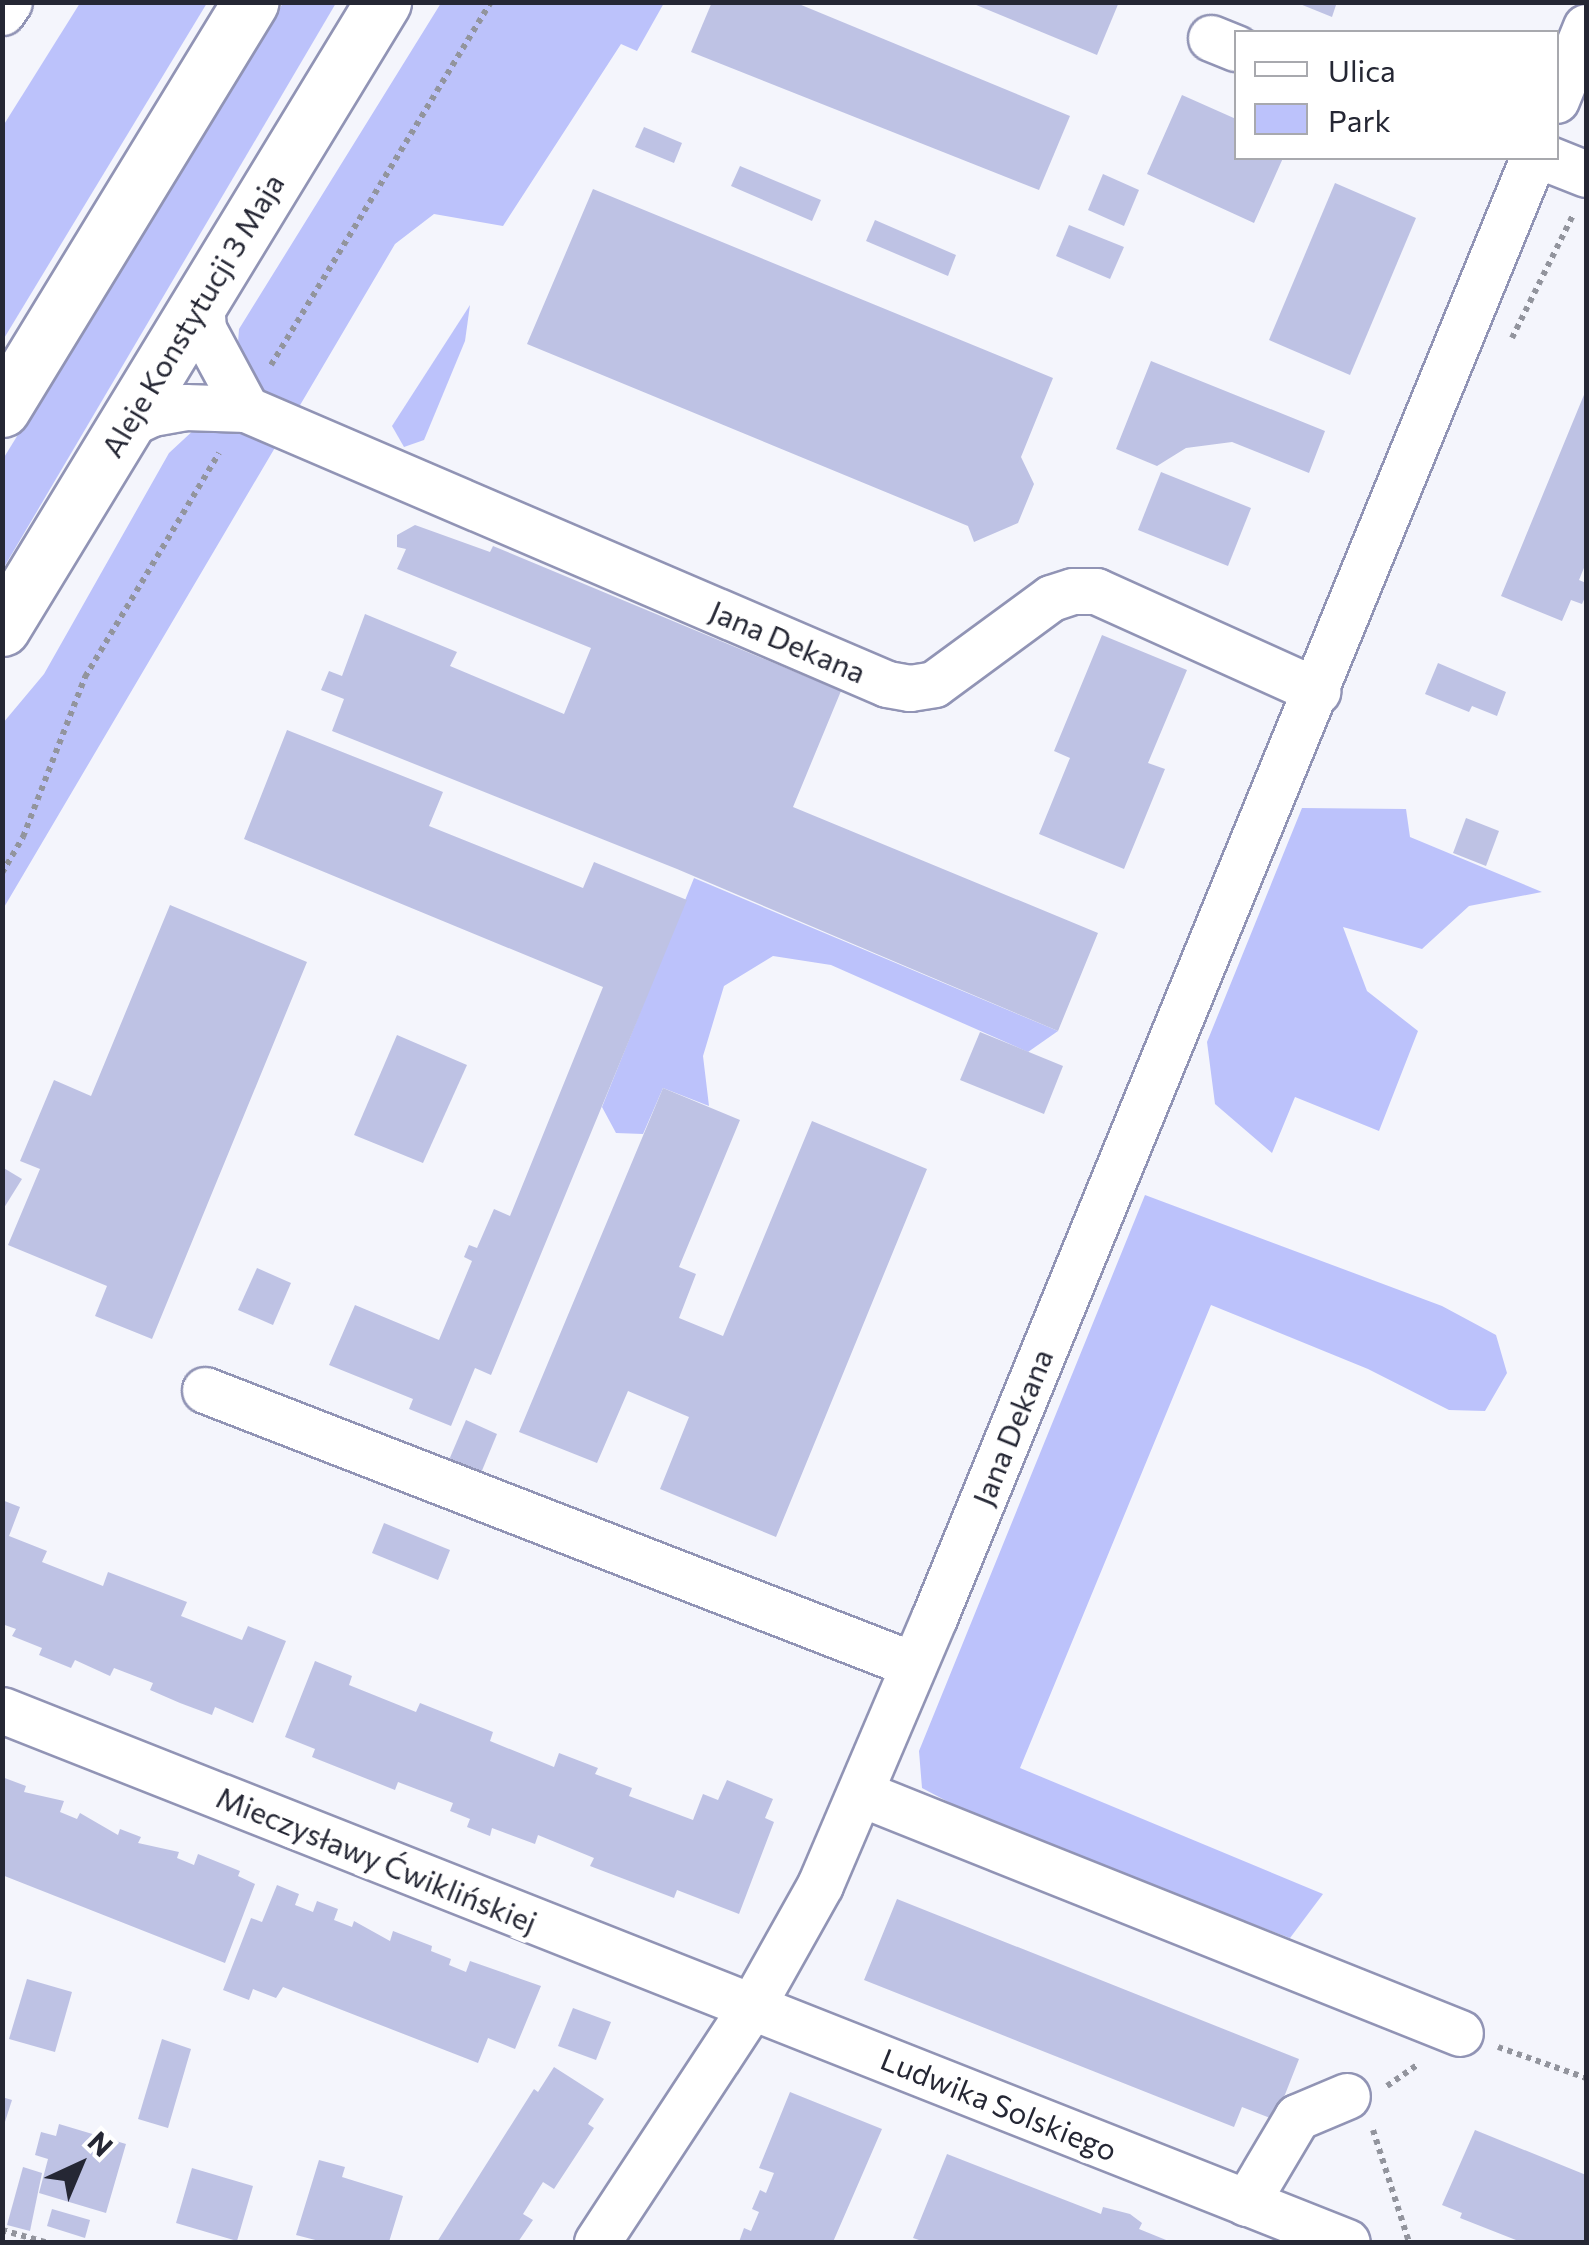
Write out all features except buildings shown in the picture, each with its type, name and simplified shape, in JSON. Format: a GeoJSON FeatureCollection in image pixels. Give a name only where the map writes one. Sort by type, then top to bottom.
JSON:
{"type":"FeatureCollection","features":[{"type":"Feature","properties":{"kind":"main road"},"geometry":{"type":"LineString","coordinates":[[2,410],[250,2]]}},
{"type":"Feature","properties":{"kind":"main road","name":"Aleje Konstytucji 3 Maja"},"geometry":{"type":"LineString","coordinates":[[2,628],[382,2]]}},
{"type":"Feature","properties":{"kind":"street"},"geometry":{"type":"LineString","coordinates":[[2,12],[9,2]]}},
{"type":"Feature","properties":{"kind":"street"},"geometry":{"type":"LineString","coordinates":[[1559,93],[1586,27]]}},
{"type":"Feature","properties":{"kind":"street"},"geometry":{"type":"LineString","coordinates":[[1528,160],[1586,174]]}},
{"type":"Feature","properties":{"kind":"street","name":"Jana Dekana"},"geometry":{"type":"LineString","coordinates":[[597,2242],[750,2008],[820,1885],[1317,691],[1528,160]]}},
{"type":"Feature","properties":{"kind":"street"},"geometry":{"type":"LineString","coordinates":[[201,300],[203,328],[246,409]]}},
{"type":"Feature","properties":{"kind":"street","name":"Jana Dekana"},"geometry":{"type":"LineString","coordinates":[[124,426],[152,413],[185,406],[246,409],[887,684],[910,688],[934,684],[1050,598],[1084,591],[1117,599],[1317,691]]}},
{"type":"Feature","properties":{"kind":"street"},"geometry":{"type":"LineString","coordinates":[[205,1390],[914,1664]]}},
{"type":"Feature","properties":{"kind":"street","name":"Mieczysławy Ćwiklińskiej"},"geometry":{"type":"LineString","coordinates":[[2,1710],[750,2008]]}},
{"type":"Feature","properties":{"kind":"street"},"geometry":{"type":"LineString","coordinates":[[860,1793],[1460,2034]]}},
{"type":"Feature","properties":{"kind":"street","name":"Ludwika Solskiego"},"geometry":{"type":"LineString","coordinates":[[750,2008],[1347,2242]]}},
{"type":"Feature","properties":{"kind":"street"},"geometry":{"type":"LineString","coordinates":[[1246,2202],[1297,2118],[1355,2098]]}},
{"type":"Feature","properties":{"kind":"path"},"geometry":{"type":"LineString","coordinates":[[1409,2242],[1355,2098],[1368,2100],[1460,2034],[1586,2078]]}},
{"type":"Feature","properties":{"kind":"path"},"geometry":{"type":"LineString","coordinates":[[2,2230],[45,2242]]}},
{"type":"Feature","properties":{"kind":"green space"},"geometry":{"type":"Polygon","coordinates":[[[80,3],[207,3],[3,340],[3,126],[80,3]]]}},
{"type":"Feature","properties":{"kind":"green space"},"geometry":{"type":"Polygon","coordinates":[[[283,3],[336,3],[3,569],[3,459],[283,3]]]}},
{"type":"Feature","properties":{"kind":"green space"},"geometry":{"type":"Polygon","coordinates":[[[441,3],[664,3],[637,51],[621,44],[503,226],[434,214],[395,244],[3,909],[3,723],[44,674],[169,453],[197,427],[237,357],[239,329],[441,3]]]}},
{"type":"Feature","properties":{"kind":"green space"},"geometry":{"type":"Polygon","coordinates":[[[470,305],[465,341],[424,440],[404,447],[392,426],[470,305]]]}},
{"type":"Feature","properties":{"kind":"green space"},"geometry":{"type":"Polygon","coordinates":[[[1302,808],[1406,809],[1410,837],[1542,892],[1469,906],[1422,949],[1343,927],[1367,991],[1418,1031],[1379,1131],[1295,1097],[1272,1153],[1215,1104],[1207,1042],[1302,808]]]}},
{"type":"Feature","properties":{"kind":"green space"},"geometry":{"type":"Polygon","coordinates":[[[694,878],[1058,1031],[1028,1052],[831,965],[773,956],[724,986],[703,1056],[709,1106],[663,1088],[643,1134],[616,1133],[602,1107],[694,878]]]}},
{"type":"Feature","properties":{"kind":"green space"},"geometry":{"type":"Polygon","coordinates":[[[1145,1195],[1442,1306],[1496,1335],[1507,1373],[1485,1411],[1449,1410],[1368,1369],[1211,1305],[1020,1768],[1323,1894],[1290,1938],[990,1824],[922,1788],[919,1751],[1145,1195]]]}}]}
